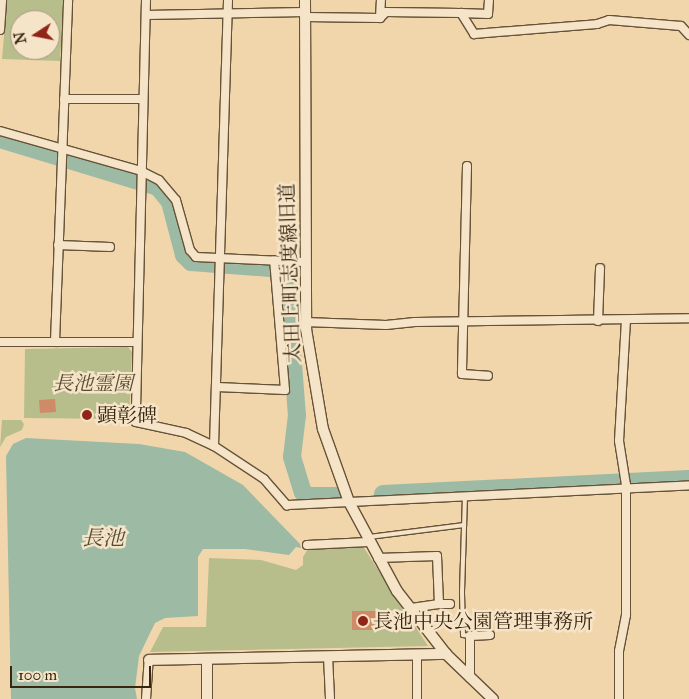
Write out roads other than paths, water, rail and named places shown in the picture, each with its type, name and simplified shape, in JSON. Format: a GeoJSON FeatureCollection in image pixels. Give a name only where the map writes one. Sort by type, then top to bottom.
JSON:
{"type":"FeatureCollection","features":[{"type":"Feature","properties":{"kind":"street"},"geometry":{"type":"LineString","coordinates":[[0,30],[2,0]]}},
{"type":"Feature","properties":{"kind":"street"},"geometry":{"type":"LineString","coordinates":[[55,342],[68,0]]}},
{"type":"Feature","properties":{"kind":"street"},"geometry":{"type":"LineString","coordinates":[[146,0],[136,422],[186,433],[214,446],[264,479],[287,505],[465,496],[626,484],[689,484]]}},
{"type":"Feature","properties":{"kind":"street"},"geometry":{"type":"LineString","coordinates":[[214,446],[228,0]]}},
{"type":"Feature","properties":{"kind":"street","name":"太田上町志度線旧道"},"geometry":{"type":"LineString","coordinates":[[305,0],[305,322],[313,387],[323,428],[349,502],[378,558],[411,608],[446,654],[493,699]]}},
{"type":"Feature","properties":{"kind":"street"},"geometry":{"type":"LineString","coordinates":[[380,18],[381,0]]}},
{"type":"Feature","properties":{"kind":"street"},"geometry":{"type":"LineString","coordinates":[[146,15],[227,13],[305,14],[380,18],[386,12],[488,14],[489,0]]}},
{"type":"Feature","properties":{"kind":"street"},"geometry":{"type":"LineString","coordinates":[[460,13],[474,34],[597,24],[609,20],[681,26],[689,35]]}},
{"type":"Feature","properties":{"kind":"street"},"geometry":{"type":"LineString","coordinates":[[64,99],[143,99]]}},
{"type":"Feature","properties":{"kind":"street"},"geometry":{"type":"LineString","coordinates":[[0,131],[61,156],[141,178],[171,191],[192,254],[220,263],[275,266],[304,262]]}},
{"type":"Feature","properties":{"kind":"street"},"geometry":{"type":"LineString","coordinates":[[467,166],[468,226],[462,269],[465,321],[462,374],[488,376]]}},
{"type":"Feature","properties":{"kind":"street"},"geometry":{"type":"LineString","coordinates":[[58,246],[110,247]]}},
{"type":"Feature","properties":{"kind":"street"},"geometry":{"type":"LineString","coordinates":[[217,388],[286,390],[275,266]]}},
{"type":"Feature","properties":{"kind":"street"},"geometry":{"type":"LineString","coordinates":[[598,321],[600,268]]}},
{"type":"Feature","properties":{"kind":"street"},"geometry":{"type":"LineString","coordinates":[[305,322],[386,325],[465,321],[626,321],[689,318]]}},
{"type":"Feature","properties":{"kind":"street"},"geometry":{"type":"LineString","coordinates":[[618,699],[620,651],[626,615],[626,484],[618,441],[626,321]]}},
{"type":"Feature","properties":{"kind":"street"},"geometry":{"type":"LineString","coordinates":[[0,342],[137,342]]}},
{"type":"Feature","properties":{"kind":"street"},"geometry":{"type":"LineString","coordinates":[[306,545],[367,540]]}},
{"type":"Feature","properties":{"kind":"street"},"geometry":{"type":"LineString","coordinates":[[436,546],[439,604]]}},
{"type":"Feature","properties":{"kind":"street"},"geometry":{"type":"LineString","coordinates":[[378,558],[437,556]]}},
{"type":"Feature","properties":{"kind":"street"},"geometry":{"type":"LineString","coordinates":[[411,608],[450,604]]}},
{"type":"Feature","properties":{"kind":"street"},"geometry":{"type":"LineString","coordinates":[[470,678],[470,636],[490,635]]}},
{"type":"Feature","properties":{"kind":"street"},"geometry":{"type":"LineString","coordinates":[[417,654],[417,699]]}},
{"type":"Feature","properties":{"kind":"street"},"geometry":{"type":"LineString","coordinates":[[146,699],[149,660],[446,654]]}},
{"type":"Feature","properties":{"kind":"street"},"geometry":{"type":"LineString","coordinates":[[328,656],[330,699]]}},
{"type":"Feature","properties":{"kind":"street"},"geometry":{"type":"LineString","coordinates":[[207,659],[207,699]]}},
{"type":"Feature","properties":{"kind":"lane"},"geometry":{"type":"LineString","coordinates":[[465,496],[464,635],[470,636]]}},
{"type":"Feature","properties":{"kind":"lane"},"geometry":{"type":"LineString","coordinates":[[367,540],[464,525]]}},
{"type":"Feature","properties":{"kind":"water","name":"長池"},"geometry":{"type":"Polygon","coordinates":[[[26,438],[139,444],[185,452],[243,485],[300,544],[301,548],[296,547],[289,555],[245,549],[203,549],[198,557],[198,616],[165,618],[155,623],[139,656],[135,688],[137,699],[11,699],[6,456],[13,444],[26,438]]]}},
{"type":"Feature","properties":{"kind":"waterway"},"geometry":{"type":"LineString","coordinates":[[0,139],[158,187],[170,202],[184,255],[191,262],[271,268],[286,273],[297,415],[292,457],[303,492],[308,496],[338,496]]}},
{"type":"Feature","properties":{"kind":"waterway"},"geometry":{"type":"LineString","coordinates":[[383,494],[689,479]]}},
{"type":"Feature","properties":{"kind":"place","name":"顕彰碑"},"geometry":{"type":"Point","coordinates":[87,415]}},
{"type":"Feature","properties":{"kind":"place","name":"長池中央公園管理事務所"},"geometry":{"type":"Point","coordinates":[363,621]}},
{"type":"Feature","properties":{"kind":"park label","name":"長池霊園"},"geometry":{"type":"Point","coordinates":[93,383]}}]}
